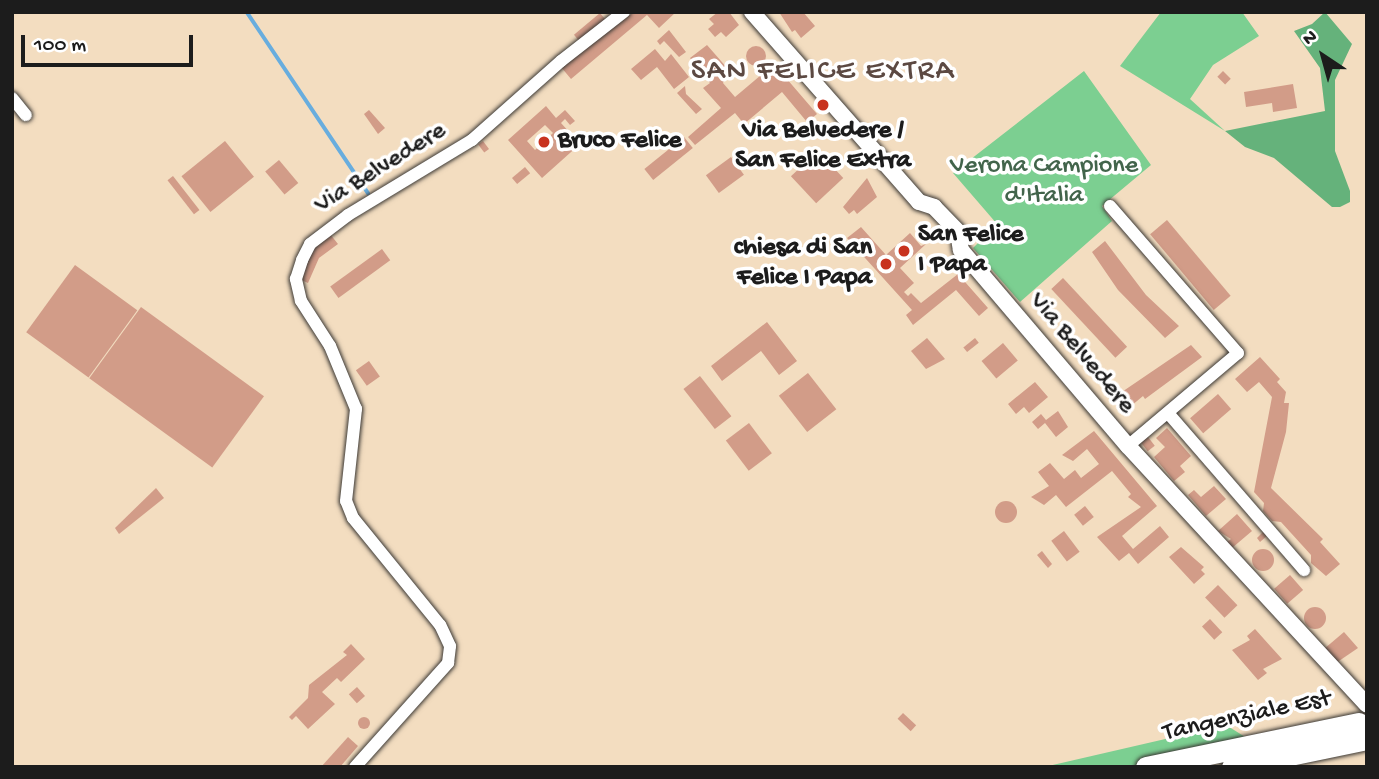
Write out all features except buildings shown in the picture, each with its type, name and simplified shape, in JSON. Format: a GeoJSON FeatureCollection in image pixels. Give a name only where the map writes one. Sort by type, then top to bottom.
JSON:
{"type":"FeatureCollection","features":[{"type":"Feature","properties":{"kind":"highway","name":"Tangenziale Est"},"geometry":{"type":"LineString","coordinates":[[1146,767],[1363,723]]}},
{"type":"Feature","properties":{"kind":"highway","name":"Tangenziale Est"},"geometry":{"type":"LineString","coordinates":[[1232,767],[1363,723]]}},
{"type":"Feature","properties":{"kind":"street","name":"Via Belvedere"},"geometry":{"type":"LineString","coordinates":[[355,767],[448,663],[450,646],[440,625],[353,517],[346,500],[356,409],[330,345],[301,301],[296,279],[302,260],[310,244],[348,215],[472,140],[561,61],[624,12]]}},
{"type":"Feature","properties":{"kind":"street","name":"Via Belvedere"},"geometry":{"type":"LineString","coordinates":[[752,12],[919,202],[934,206],[957,232],[961,250],[1363,723]]}},
{"type":"Feature","properties":{"kind":"street"},"geometry":{"type":"LineString","coordinates":[[12,98],[26,115]]}},
{"type":"Feature","properties":{"kind":"street","name":"Via Belvedere"},"geometry":{"type":"LineString","coordinates":[[1110,206],[1238,353],[1128,446]]}},
{"type":"Feature","properties":{"kind":"street","name":"Via Belvedere"},"geometry":{"type":"LineString","coordinates":[[1168,413],[1304,570]]}},
{"type":"Feature","properties":{"kind":"green space"},"geometry":{"type":"Polygon","coordinates":[[[1161,12],[1242,12],[1259,36],[1213,65],[1190,99],[1225,131],[1120,66],[1161,12]]]}},
{"type":"Feature","properties":{"kind":"green space"},"geometry":{"type":"Polygon","coordinates":[[[1325,12],[1352,44],[1335,80],[1335,151],[1350,191],[1350,202],[1340,207],[1332,207],[1274,158],[1245,147],[1225,131],[1325,111],[1320,68],[1294,31],[1312,24],[1325,12]]]}},
{"type":"Feature","properties":{"kind":"green space","name":"Verona Campione d'Italia"},"geometry":{"type":"Polygon","coordinates":[[[1084,71],[1151,165],[1102,206],[1112,221],[1020,302],[973,248],[997,224],[953,173],[1084,71]]]}},
{"type":"Feature","properties":{"kind":"green space"},"geometry":{"type":"Polygon","coordinates":[[[1226,725],[1250,740],[1137,767],[1044,767],[1226,725]]]}},
{"type":"Feature","properties":{"kind":"waterway"},"geometry":{"type":"LineString","coordinates":[[247,12],[368,193]]}},
{"type":"Feature","properties":{"kind":"place","name":"Via Belvedere / San Felice Extra"},"geometry":{"type":"Point","coordinates":[823,105]}},
{"type":"Feature","properties":{"kind":"place","name":"Bruco Felice"},"geometry":{"type":"Point","coordinates":[544,142]}},
{"type":"Feature","properties":{"kind":"place","name":"San Felice I Papa"},"geometry":{"type":"Point","coordinates":[904,251]}},
{"type":"Feature","properties":{"kind":"place","name":"chiesa di San Felice I Papa"},"geometry":{"type":"Point","coordinates":[886,264]}},
{"type":"Feature","properties":{"kind":"district","name":"SAN FELICE EXTRA"},"geometry":{"type":"Point","coordinates":[823,73]}}]}
